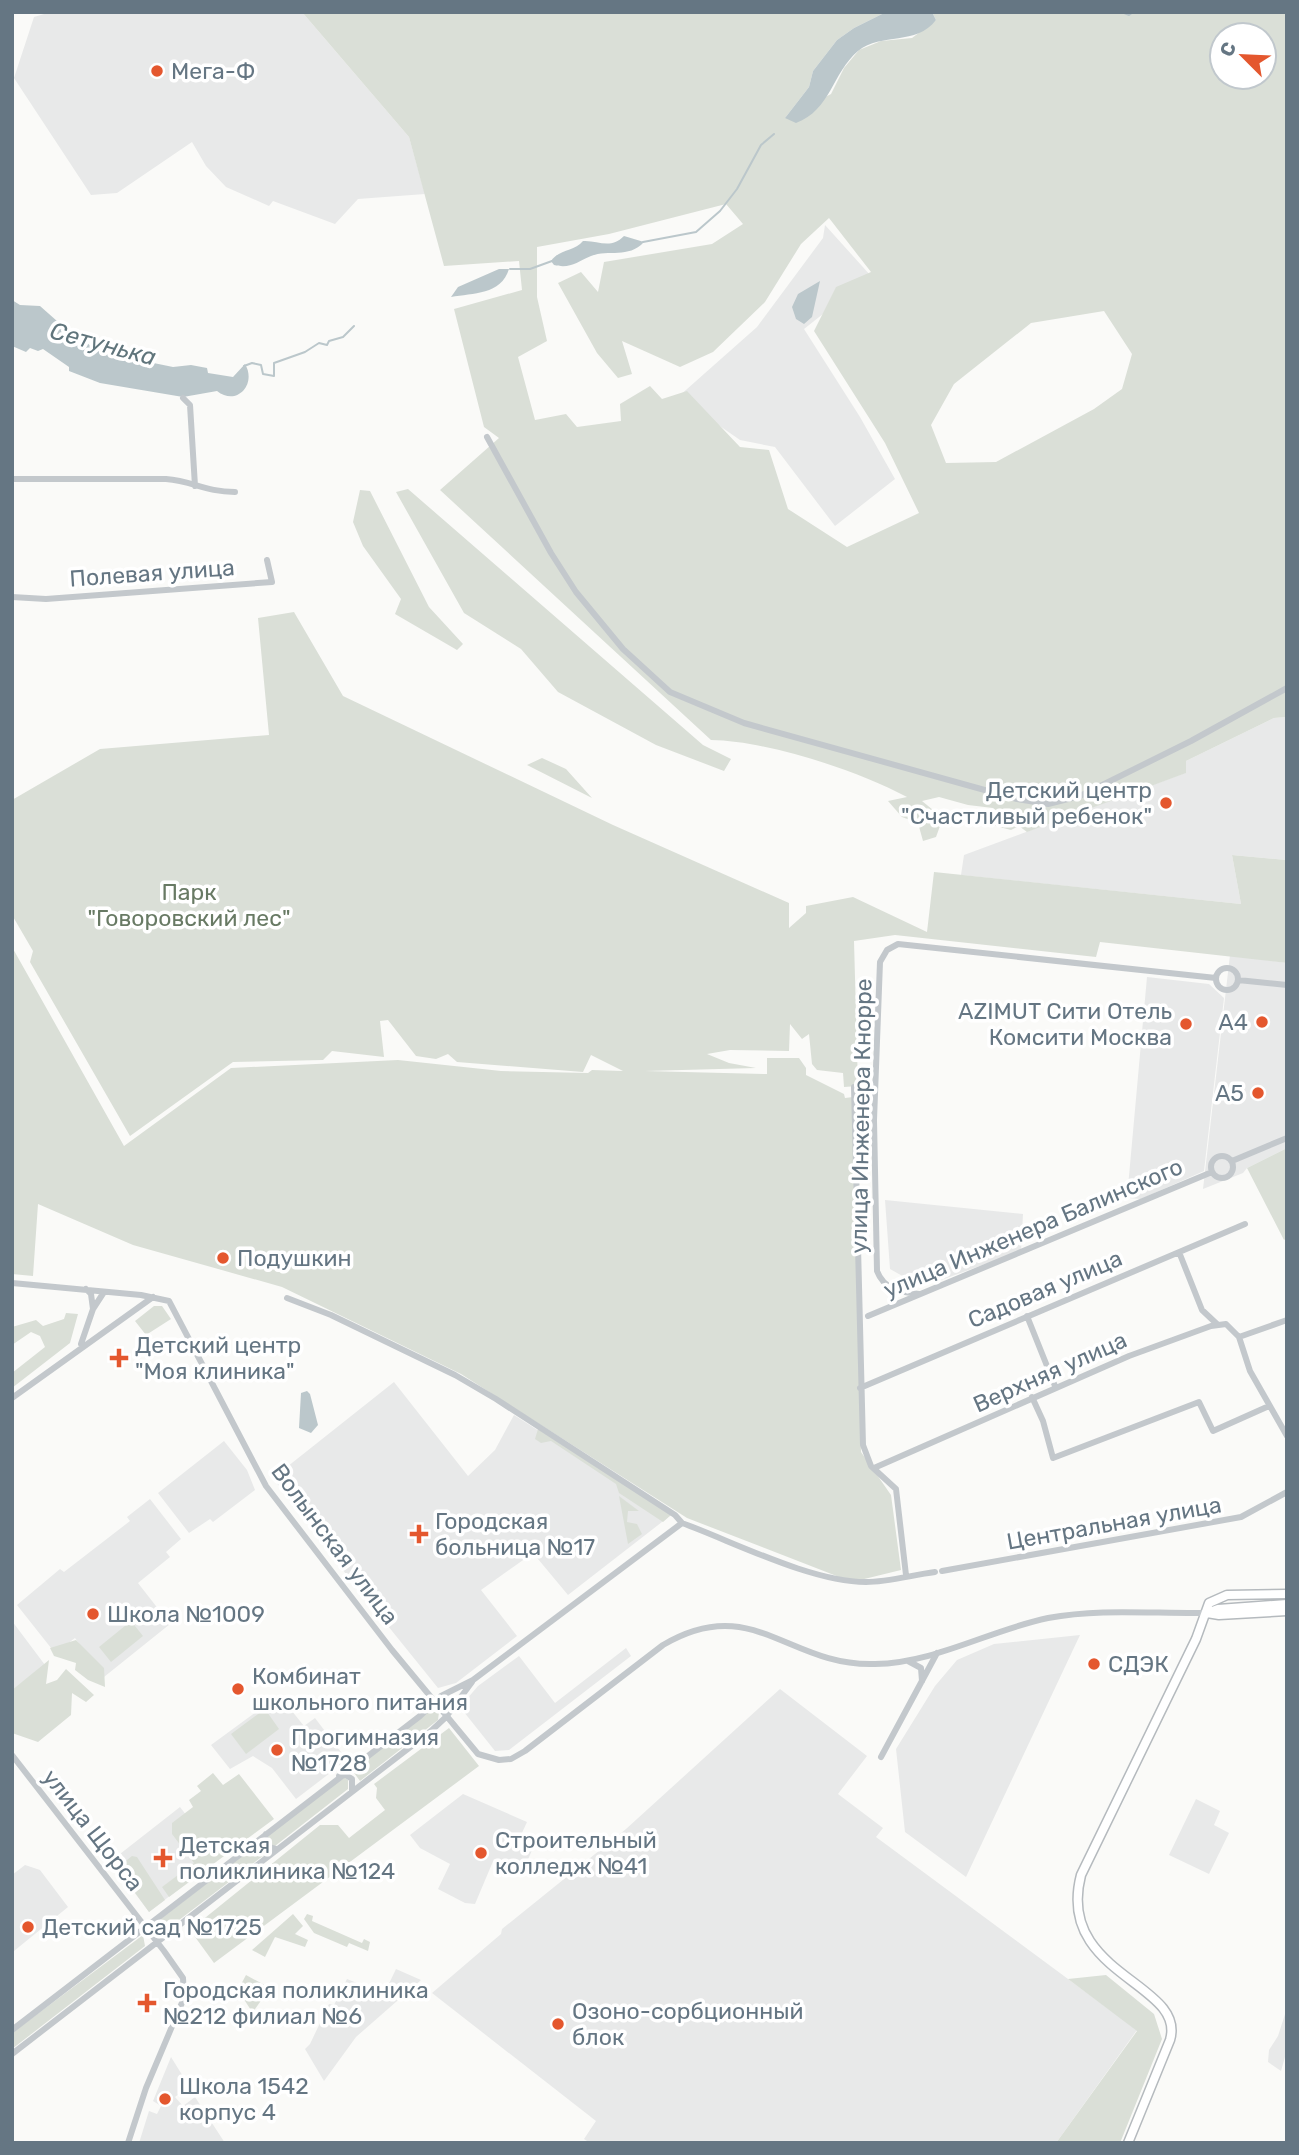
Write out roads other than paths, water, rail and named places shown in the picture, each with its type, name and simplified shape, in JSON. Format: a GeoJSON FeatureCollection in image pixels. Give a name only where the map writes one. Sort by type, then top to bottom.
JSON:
{"type":"FeatureCollection","features":[{"type":"Feature","properties":{"kind":"main road"},"geometry":{"type":"LineString","coordinates":[[1128,2143],[1170,2039],[1171,2021],[1162,2007],[1089,1942],[1077,1911],[1078,1886],[1086,1863],[1207,1613],[1209,1603],[1227,1595],[1287,1594]]}},
{"type":"Feature","properties":{"kind":"main road"},"geometry":{"type":"LineString","coordinates":[[1207,1613],[1218,1609],[1287,1604]]}},
{"type":"Feature","properties":{"kind":"main road"},"geometry":{"type":"LineString","coordinates":[[1207,1613],[1219,1615],[1287,1611]]}},
{"type":"Feature","properties":{"kind":"street"},"geometry":{"type":"LineString","coordinates":[[183,398],[190,405],[195,486]]}},
{"type":"Feature","properties":{"kind":"street"},"geometry":{"type":"LineString","coordinates":[[486,437],[576,592],[623,649],[670,692],[744,723],[1017,799],[1048,804],[1080,796],[1203,735],[1287,688]]}},
{"type":"Feature","properties":{"kind":"street"},"geometry":{"type":"LineString","coordinates":[[12,478],[166,479],[188,481],[206,490],[235,492]]}},
{"type":"Feature","properties":{"kind":"street","name":"Полевая улица"},"geometry":{"type":"LineString","coordinates":[[12,597],[46,598],[272,582],[267,560]]}},
{"type":"Feature","properties":{"kind":"street","name":"улица Инженера Кнорре"},"geometry":{"type":"LineString","coordinates":[[919,1294],[890,1287],[883,1283],[877,1271],[874,1093],[880,962],[887,950],[898,944],[1216,978]]}},
{"type":"Feature","properties":{"kind":"street","name":"улица Инженера Кнорре"},"geometry":{"type":"LineString","coordinates":[[1228,968],[1236,973],[1238,980],[1235,987],[1224,990],[1218,986],[1216,978],[1221,970],[1228,968]]}},
{"type":"Feature","properties":{"kind":"street","name":"улица Инженера Кнорре"},"geometry":{"type":"LineString","coordinates":[[1238,980],[1287,985]]}},
{"type":"Feature","properties":{"kind":"street"},"geometry":{"type":"LineString","coordinates":[[854,1087],[863,1445],[874,1468],[896,1489],[906,1576]]}},
{"type":"Feature","properties":{"kind":"street","name":"улица Инженера Балинского"},"geometry":{"type":"LineString","coordinates":[[1232,1161],[1287,1138]]}},
{"type":"Feature","properties":{"kind":"street","name":"улица Инженера Балинского"},"geometry":{"type":"LineString","coordinates":[[1225,1156],[1232,1161],[1233,1171],[1228,1177],[1219,1178],[1212,1172],[1211,1164],[1216,1158],[1225,1156]]}},
{"type":"Feature","properties":{"kind":"street","name":"улица Инженера Балинского"},"geometry":{"type":"LineString","coordinates":[[869,1316],[919,1294],[945,1287],[1212,1172]]}},
{"type":"Feature","properties":{"kind":"street","name":"Садовая улица"},"geometry":{"type":"LineString","coordinates":[[860,1388],[1245,1224]]}},
{"type":"Feature","properties":{"kind":"street"},"geometry":{"type":"LineString","coordinates":[[1179,1252],[1202,1310],[1218,1325],[1232,1328],[1239,1337],[1250,1371],[1287,1436]]}},
{"type":"Feature","properties":{"kind":"street"},"geometry":{"type":"LineString","coordinates":[[12,1283],[154,1297]]}},
{"type":"Feature","properties":{"kind":"street"},"geometry":{"type":"LineString","coordinates":[[86,1289],[92,1297],[93,1309]]}},
{"type":"Feature","properties":{"kind":"street"},"geometry":{"type":"LineString","coordinates":[[75,1350],[85,1336],[93,1309],[104,1292]]}},
{"type":"Feature","properties":{"kind":"street"},"geometry":{"type":"LineString","coordinates":[[126,1314],[135,1301],[134,1294]]}},
{"type":"Feature","properties":{"kind":"street"},"geometry":{"type":"LineString","coordinates":[[12,1398],[75,1350],[154,1297]]}},
{"type":"Feature","properties":{"kind":"street","name":"Волынская улица"},"geometry":{"type":"LineString","coordinates":[[154,1297],[169,1301],[274,1498],[446,1717],[478,1754],[491,1759],[511,1759],[663,1645],[688,1630],[713,1624],[738,1625],[836,1661],[873,1665],[908,1661],[1032,1622],[1067,1615],[1100,1612],[1207,1613]]}},
{"type":"Feature","properties":{"kind":"street","name":"Центральная улица"},"geometry":{"type":"LineString","coordinates":[[287,1298],[331,1315],[486,1393],[675,1515],[682,1523],[802,1568],[843,1580],[867,1582],[939,1572],[1241,1517],[1287,1492]]}},
{"type":"Feature","properties":{"kind":"street"},"geometry":{"type":"LineString","coordinates":[[1027,1316],[1055,1387]]}},
{"type":"Feature","properties":{"kind":"street"},"geometry":{"type":"LineString","coordinates":[[1239,1337],[1287,1320]]}},
{"type":"Feature","properties":{"kind":"street","name":"Верхняя улица"},"geometry":{"type":"LineString","coordinates":[[874,1468],[1055,1387],[1190,1332],[1218,1325]]}},
{"type":"Feature","properties":{"kind":"street"},"geometry":{"type":"LineString","coordinates":[[1032,1397],[1044,1421],[1053,1458],[1199,1402],[1213,1431],[1269,1406]]}},
{"type":"Feature","properties":{"kind":"street"},"geometry":{"type":"LineString","coordinates":[[12,2030],[435,1703],[440,1696],[473,1681],[682,1523]]}},
{"type":"Feature","properties":{"kind":"street"},"geometry":{"type":"LineString","coordinates":[[881,1757],[937,1653]]}},
{"type":"Feature","properties":{"kind":"street"},"geometry":{"type":"LineString","coordinates":[[908,1661],[921,1668],[922,1681]]}},
{"type":"Feature","properties":{"kind":"street"},"geometry":{"type":"LineString","coordinates":[[12,2054],[159,1943],[446,1717],[473,1681]]}},
{"type":"Feature","properties":{"kind":"street","name":"улица Щорса"},"geometry":{"type":"LineString","coordinates":[[12,1755],[146,1926],[183,1978],[186,1992],[146,2088],[128,2143]]}},
{"type":"Feature","properties":{"kind":"street"},"geometry":{"type":"LineString","coordinates":[[339,1776],[346,1775],[352,1779],[352,1793]]}},
{"type":"Feature","properties":{"kind":"street"},"geometry":{"type":"LineString","coordinates":[[267,1833],[265,1846],[271,1850],[278,1849]]}},
{"type":"Feature","properties":{"kind":"waterway","name":"Сетунька"},"geometry":{"type":"LineString","coordinates":[[1122,12],[1129,15],[1133,12]]}},
{"type":"Feature","properties":{"kind":"waterway","name":"Сетунька"},"geometry":{"type":"LineString","coordinates":[[643,242],[696,232],[720,211],[737,189],[761,145],[774,134]]}},
{"type":"Feature","properties":{"kind":"waterway","name":"Сетунька"},"geometry":{"type":"LineString","coordinates":[[510,269],[530,269],[552,261]]}},
{"type":"Feature","properties":{"kind":"waterway","name":"Сетунька"},"geometry":{"type":"LineString","coordinates":[[244,366],[252,363],[261,365],[263,374],[274,376],[274,363],[305,352],[319,343],[327,345],[329,341],[343,337],[354,326]]}},
{"type":"Feature","properties":{"kind":"place","name":"Мега-Ф"},"geometry":{"type":"Point","coordinates":[157,71]}},
{"type":"Feature","properties":{"kind":"place","name":"Детский центр \"Счастливый ребенок\""},"geometry":{"type":"Point","coordinates":[1166,803]}},
{"type":"Feature","properties":{"kind":"place","name":"А4"},"geometry":{"type":"Point","coordinates":[1262,1022]}},
{"type":"Feature","properties":{"kind":"place","name":"AZIMUT Сити Отель Комсити Москва"},"geometry":{"type":"Point","coordinates":[1186,1024]}},
{"type":"Feature","properties":{"kind":"place","name":"А5"},"geometry":{"type":"Point","coordinates":[1258,1093]}},
{"type":"Feature","properties":{"kind":"place","name":"Подушкин"},"geometry":{"type":"Point","coordinates":[223,1258]}},
{"type":"Feature","properties":{"kind":"place","name":"Детский центр \"Моя клиника\""},"geometry":{"type":"Point","coordinates":[119,1358]}},
{"type":"Feature","properties":{"kind":"place","name":"Городская больница №17"},"geometry":{"type":"Point","coordinates":[419,1534]}},
{"type":"Feature","properties":{"kind":"place","name":"Школа №1009"},"geometry":{"type":"Point","coordinates":[93,1614]}},
{"type":"Feature","properties":{"kind":"place","name":"СДЭК"},"geometry":{"type":"Point","coordinates":[1094,1664]}},
{"type":"Feature","properties":{"kind":"place","name":"Комбинат школьного питания"},"geometry":{"type":"Point","coordinates":[238,1689]}},
{"type":"Feature","properties":{"kind":"place","name":"Прогимназия №1728"},"geometry":{"type":"Point","coordinates":[277,1750]}},
{"type":"Feature","properties":{"kind":"place","name":"Строительный колледж №41"},"geometry":{"type":"Point","coordinates":[481,1853]}},
{"type":"Feature","properties":{"kind":"place","name":"Детская поликлиника №124"},"geometry":{"type":"Point","coordinates":[163,1858]}},
{"type":"Feature","properties":{"kind":"place","name":"Детский сад №1725"},"geometry":{"type":"Point","coordinates":[28,1927]}},
{"type":"Feature","properties":{"kind":"place","name":"Городская поликлиника №212 филиал №6"},"geometry":{"type":"Point","coordinates":[147,2003]}},
{"type":"Feature","properties":{"kind":"place","name":"Озоно-сорбционный блок"},"geometry":{"type":"Point","coordinates":[558,2024]}},
{"type":"Feature","properties":{"kind":"place","name":"Школа 1542 корпус 4"},"geometry":{"type":"Point","coordinates":[165,2099]}},
{"type":"Feature","properties":{"kind":"park label","name":"Парк \"Говоровский лес\""},"geometry":{"type":"Point","coordinates":[189,905]}}]}
